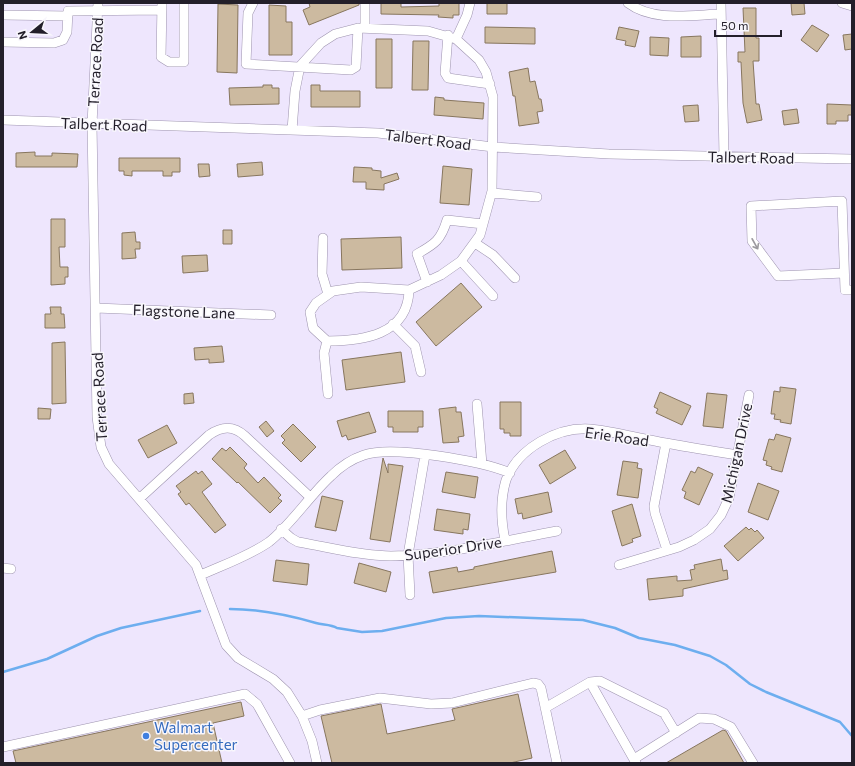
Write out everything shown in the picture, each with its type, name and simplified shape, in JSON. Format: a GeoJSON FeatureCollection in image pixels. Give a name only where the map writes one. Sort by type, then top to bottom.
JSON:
{"type":"FeatureCollection","features":[{"type":"Feature","properties":{"kind":"street"},"geometry":{"type":"LineString","coordinates":[[3,14],[98,7],[162,6],[161,57],[169,62],[184,62],[184,3]]}},
{"type":"Feature","properties":{"kind":"street"},"geometry":{"type":"LineString","coordinates":[[253,3],[248,13],[246,64],[351,70],[356,67],[366,3]]}},
{"type":"Feature","properties":{"kind":"street"},"geometry":{"type":"LineString","coordinates":[[470,3],[467,15],[452,37],[445,73],[448,78],[490,84]]}},
{"type":"Feature","properties":{"kind":"street"},"geometry":{"type":"LineString","coordinates":[[628,3],[647,13],[666,15],[721,14]]}},
{"type":"Feature","properties":{"kind":"street"},"geometry":{"type":"LineString","coordinates":[[721,3],[724,158]]}},
{"type":"Feature","properties":{"kind":"street"},"geometry":{"type":"LineString","coordinates":[[842,3],[852,6]]}},
{"type":"Feature","properties":{"kind":"street","name":"Terrace Road"},"geometry":{"type":"LineString","coordinates":[[98,7],[92,124],[98,417],[100,441],[109,464],[187,554],[200,575],[226,645],[238,658],[273,679],[287,692],[302,716],[312,741],[317,763]]}},
{"type":"Feature","properties":{"kind":"street"},"geometry":{"type":"LineString","coordinates":[[3,42],[54,43],[62,40],[67,32],[68,10]]}},
{"type":"Feature","properties":{"kind":"street"},"geometry":{"type":"LineString","coordinates":[[292,130],[295,91],[300,66],[321,43],[335,34],[361,28],[419,30],[452,37],[479,60],[490,84],[493,97],[492,193],[480,235],[461,261],[427,282],[409,290],[361,287],[333,290],[316,303],[310,312],[313,328],[327,341],[352,341],[373,336],[388,330],[403,315],[409,304],[409,290]]}},
{"type":"Feature","properties":{"kind":"street","name":"Talbert Road"},"geometry":{"type":"LineString","coordinates":[[3,120],[378,133],[492,147],[578,153],[674,154],[724,158],[852,159]]}},
{"type":"Feature","properties":{"kind":"street"},"geometry":{"type":"LineString","coordinates":[[492,193],[537,197]]}},
{"type":"Feature","properties":{"kind":"street"},"geometry":{"type":"LineString","coordinates":[[844,273],[778,276],[752,241],[751,206],[842,201],[845,290],[852,290]]}},
{"type":"Feature","properties":{"kind":"street"},"geometry":{"type":"LineString","coordinates":[[427,282],[417,254],[434,245],[443,234],[447,220],[483,224]]}},
{"type":"Feature","properties":{"kind":"street"},"geometry":{"type":"LineString","coordinates":[[323,238],[322,274],[328,294]]}},
{"type":"Feature","properties":{"kind":"street"},"geometry":{"type":"LineString","coordinates":[[475,242],[493,255],[515,278]]}},
{"type":"Feature","properties":{"kind":"street"},"geometry":{"type":"LineString","coordinates":[[461,261],[493,296]]}},
{"type":"Feature","properties":{"kind":"street","name":"Flagstone Lane"},"geometry":{"type":"LineString","coordinates":[[96,308],[271,315]]}},
{"type":"Feature","properties":{"kind":"street"},"geometry":{"type":"LineString","coordinates":[[393,324],[415,346],[421,372]]}},
{"type":"Feature","properties":{"kind":"street"},"geometry":{"type":"LineString","coordinates":[[327,341],[324,353],[328,394]]}},
{"type":"Feature","properties":{"kind":"street","name":"Michigan Drive"},"geometry":{"type":"LineString","coordinates":[[619,565],[694,540],[710,529],[722,515],[729,498],[749,394]]}},
{"type":"Feature","properties":{"kind":"street"},"geometry":{"type":"LineString","coordinates":[[478,404],[482,464]]}},
{"type":"Feature","properties":{"kind":"street"},"geometry":{"type":"LineString","coordinates":[[139,499],[209,435],[218,428],[228,427],[238,430],[310,497]]}},
{"type":"Feature","properties":{"kind":"street","name":"Erie Road"},"geometry":{"type":"LineString","coordinates":[[505,540],[502,524],[502,506],[504,491],[510,473],[524,455],[542,440],[571,431],[589,429],[737,455]]}},
{"type":"Feature","properties":{"kind":"street"},"geometry":{"type":"LineString","coordinates":[[666,443],[654,506],[667,550]]}},
{"type":"Feature","properties":{"kind":"street"},"geometry":{"type":"LineString","coordinates":[[200,575],[256,549],[269,541],[310,497],[342,467],[364,455],[382,451],[404,451],[482,464],[510,473]]}},
{"type":"Feature","properties":{"kind":"street"},"geometry":{"type":"LineString","coordinates":[[410,595],[408,555],[424,455]]}},
{"type":"Feature","properties":{"kind":"street","name":"Superior Drive"},"geometry":{"type":"LineString","coordinates":[[281,529],[290,538],[298,542],[377,556],[428,554],[557,531]]}},
{"type":"Feature","properties":{"kind":"street"},"geometry":{"type":"LineString","coordinates":[[545,708],[590,682],[600,681],[664,713],[676,733]]}},
{"type":"Feature","properties":{"kind":"street"},"geometry":{"type":"LineString","coordinates":[[590,682],[635,761],[699,718],[714,719],[731,727],[753,763]]}},
{"type":"Feature","properties":{"kind":"street"},"geometry":{"type":"LineString","coordinates":[[302,716],[320,710],[380,698],[431,704],[452,703],[533,683],[538,684],[541,688],[557,762],[548,763]]}},
{"type":"Feature","properties":{"kind":"street"},"geometry":{"type":"LineString","coordinates":[[3,747],[245,694],[257,704],[290,763]]}},
{"type":"Feature","properties":{"kind":"building"},"geometry":{"type":"Polygon","coordinates":[[[309,3],[359,3],[359,5],[309,25],[303,10],[310,7],[309,3]]]}},
{"type":"Feature","properties":{"kind":"building"},"geometry":{"type":"Polygon","coordinates":[[[381,3],[401,3],[401,7],[439,6],[439,3],[459,3],[459,15],[453,15],[453,18],[438,17],[439,15],[381,14],[381,3]]]}},
{"type":"Feature","properties":{"kind":"building"},"geometry":{"type":"Polygon","coordinates":[[[487,3],[507,3],[507,14],[487,14],[487,3]]]}},
{"type":"Feature","properties":{"kind":"building"},"geometry":{"type":"Polygon","coordinates":[[[791,3],[804,3],[805,14],[792,15],[791,3]]]}},
{"type":"Feature","properties":{"kind":"building"},"geometry":{"type":"Polygon","coordinates":[[[218,4],[238,5],[237,73],[217,72],[218,4]]]}},
{"type":"Feature","properties":{"kind":"building"},"geometry":{"type":"Polygon","coordinates":[[[269,5],[286,6],[286,22],[292,22],[292,55],[269,55],[269,5]]]}},
{"type":"Feature","properties":{"kind":"building"},"geometry":{"type":"Polygon","coordinates":[[[743,8],[756,8],[756,38],[759,38],[759,61],[753,61],[756,104],[759,104],[762,120],[747,123],[743,103],[741,62],[738,62],[738,52],[745,52],[743,8]]]}},
{"type":"Feature","properties":{"kind":"building"},"geometry":{"type":"Polygon","coordinates":[[[812,25],[829,35],[817,52],[801,40],[812,25]]]}},
{"type":"Feature","properties":{"kind":"building"},"geometry":{"type":"Polygon","coordinates":[[[485,27],[535,28],[535,44],[485,43],[485,27]]]}},
{"type":"Feature","properties":{"kind":"building"},"geometry":{"type":"Polygon","coordinates":[[[619,27],[639,31],[635,47],[625,45],[626,41],[616,39],[619,27]]]}},
{"type":"Feature","properties":{"kind":"building"},"geometry":{"type":"Polygon","coordinates":[[[852,34],[852,49],[845,50],[843,35],[852,34]]]}},
{"type":"Feature","properties":{"kind":"building"},"geometry":{"type":"Polygon","coordinates":[[[701,36],[701,57],[681,57],[681,37],[701,36]]]}},
{"type":"Feature","properties":{"kind":"building"},"geometry":{"type":"Polygon","coordinates":[[[650,37],[669,38],[668,56],[650,55],[650,37]]]}},
{"type":"Feature","properties":{"kind":"building"},"geometry":{"type":"Polygon","coordinates":[[[376,39],[392,39],[392,88],[376,88],[376,39]]]}},
{"type":"Feature","properties":{"kind":"building"},"geometry":{"type":"Polygon","coordinates":[[[413,41],[429,41],[428,90],[412,90],[413,41]]]}},
{"type":"Feature","properties":{"kind":"building"},"geometry":{"type":"Polygon","coordinates":[[[528,68],[530,82],[535,81],[543,111],[537,112],[539,123],[519,126],[515,96],[513,96],[509,72],[528,68]]]}},
{"type":"Feature","properties":{"kind":"building"},"geometry":{"type":"Polygon","coordinates":[[[263,85],[272,85],[272,88],[279,88],[279,104],[230,105],[229,88],[263,87],[263,85]]]}},
{"type":"Feature","properties":{"kind":"building"},"geometry":{"type":"Polygon","coordinates":[[[311,85],[320,85],[320,91],[360,91],[360,107],[311,107],[311,85]]]}},
{"type":"Feature","properties":{"kind":"building"},"geometry":{"type":"Polygon","coordinates":[[[435,97],[444,98],[444,100],[484,103],[483,119],[434,115],[435,97]]]}},
{"type":"Feature","properties":{"kind":"building"},"geometry":{"type":"Polygon","coordinates":[[[827,104],[852,105],[852,115],[848,115],[848,121],[836,121],[836,124],[827,124],[827,104]]]}},
{"type":"Feature","properties":{"kind":"building"},"geometry":{"type":"Polygon","coordinates":[[[698,105],[699,121],[685,122],[683,106],[698,105]]]}},
{"type":"Feature","properties":{"kind":"building"},"geometry":{"type":"Polygon","coordinates":[[[797,109],[799,123],[784,125],[782,111],[797,109]]]}},
{"type":"Feature","properties":{"kind":"building"},"geometry":{"type":"Polygon","coordinates":[[[35,152],[35,156],[52,156],[52,153],[78,154],[77,167],[16,167],[16,153],[35,152]]]}},
{"type":"Feature","properties":{"kind":"building"},"geometry":{"type":"Polygon","coordinates":[[[119,158],[180,158],[180,172],[172,172],[172,176],[163,176],[163,171],[132,171],[132,176],[124,175],[124,171],[119,171],[119,158]]]}},
{"type":"Feature","properties":{"kind":"building"},"geometry":{"type":"Polygon","coordinates":[[[262,162],[263,175],[238,177],[237,164],[262,162]]]}},
{"type":"Feature","properties":{"kind":"building"},"geometry":{"type":"Polygon","coordinates":[[[198,164],[209,164],[210,176],[199,177],[198,164]]]}},
{"type":"Feature","properties":{"kind":"building"},"geometry":{"type":"Polygon","coordinates":[[[443,166],[472,169],[469,205],[440,203],[443,166]]]}},
{"type":"Feature","properties":{"kind":"building"},"geometry":{"type":"Polygon","coordinates":[[[354,167],[372,168],[372,170],[381,171],[381,178],[397,173],[399,179],[384,184],[384,190],[366,189],[366,182],[353,182],[354,167]]]}},
{"type":"Feature","properties":{"kind":"building"},"geometry":{"type":"Polygon","coordinates":[[[51,219],[65,219],[65,247],[59,247],[60,267],[68,267],[68,277],[65,277],[65,284],[51,285],[51,219]]]}},
{"type":"Feature","properties":{"kind":"building"},"geometry":{"type":"Polygon","coordinates":[[[223,230],[232,230],[232,244],[223,244],[223,230]]]}},
{"type":"Feature","properties":{"kind":"building"},"geometry":{"type":"Polygon","coordinates":[[[135,232],[136,242],[140,242],[140,249],[135,249],[136,258],[122,259],[122,233],[135,232]]]}},
{"type":"Feature","properties":{"kind":"building"},"geometry":{"type":"Polygon","coordinates":[[[401,237],[402,268],[342,270],[341,239],[401,237]]]}},
{"type":"Feature","properties":{"kind":"building"},"geometry":{"type":"Polygon","coordinates":[[[207,255],[208,271],[183,273],[182,256],[207,255]]]}},
{"type":"Feature","properties":{"kind":"building"},"geometry":{"type":"Polygon","coordinates":[[[461,283],[482,307],[436,346],[416,322],[461,283]]]}},
{"type":"Feature","properties":{"kind":"building"},"geometry":{"type":"Polygon","coordinates":[[[50,307],[61,307],[61,314],[64,314],[65,328],[45,328],[45,314],[51,314],[50,307]]]}},
{"type":"Feature","properties":{"kind":"building"},"geometry":{"type":"Polygon","coordinates":[[[65,342],[66,403],[52,404],[52,343],[65,342]]]}},
{"type":"Feature","properties":{"kind":"building"},"geometry":{"type":"Polygon","coordinates":[[[222,346],[224,362],[209,363],[209,359],[195,360],[194,348],[222,346]]]}},
{"type":"Feature","properties":{"kind":"building"},"geometry":{"type":"Polygon","coordinates":[[[401,352],[405,382],[346,390],[342,360],[401,352]]]}},
{"type":"Feature","properties":{"kind":"building"},"geometry":{"type":"Polygon","coordinates":[[[780,387],[796,389],[791,424],[774,419],[775,414],[771,414],[774,391],[780,392],[780,387]]]}},
{"type":"Feature","properties":{"kind":"building"},"geometry":{"type":"Polygon","coordinates":[[[660,392],[691,406],[682,425],[656,413],[658,409],[654,407],[660,392]]]}},
{"type":"Feature","properties":{"kind":"building"},"geometry":{"type":"Polygon","coordinates":[[[193,393],[194,403],[184,404],[184,394],[193,393]]]}},
{"type":"Feature","properties":{"kind":"building"},"geometry":{"type":"Polygon","coordinates":[[[707,393],[727,395],[723,428],[703,426],[707,393]]]}},
{"type":"Feature","properties":{"kind":"building"},"geometry":{"type":"Polygon","coordinates":[[[500,402],[521,402],[521,436],[510,436],[510,433],[504,433],[504,429],[500,429],[500,402]]]}},
{"type":"Feature","properties":{"kind":"building"},"geometry":{"type":"Polygon","coordinates":[[[456,407],[456,412],[461,412],[464,436],[458,437],[459,442],[443,443],[439,409],[456,407]]]}},
{"type":"Feature","properties":{"kind":"building"},"geometry":{"type":"Polygon","coordinates":[[[38,408],[51,409],[50,419],[38,419],[38,408]]]}},
{"type":"Feature","properties":{"kind":"building"},"geometry":{"type":"Polygon","coordinates":[[[388,411],[423,411],[423,427],[418,427],[418,432],[393,432],[393,427],[388,427],[388,411]]]}},
{"type":"Feature","properties":{"kind":"building"},"geometry":{"type":"Polygon","coordinates":[[[369,412],[376,432],[348,440],[346,435],[342,437],[337,421],[369,412]]]}},
{"type":"Feature","properties":{"kind":"building"},"geometry":{"type":"Polygon","coordinates":[[[266,421],[274,431],[267,437],[259,427],[266,421]]]}},
{"type":"Feature","properties":{"kind":"building"},"geometry":{"type":"Polygon","coordinates":[[[293,424],[316,447],[301,462],[282,443],[285,440],[281,436],[293,424]]]}},
{"type":"Feature","properties":{"kind":"building"},"geometry":{"type":"Polygon","coordinates":[[[167,425],[177,443],[148,458],[138,440],[167,425]]]}},
{"type":"Feature","properties":{"kind":"building"},"geometry":{"type":"Polygon","coordinates":[[[776,434],[791,438],[782,472],[771,469],[772,467],[766,465],[767,461],[763,460],[769,439],[774,440],[776,434]]]}},
{"type":"Feature","properties":{"kind":"building"},"geometry":{"type":"Polygon","coordinates":[[[230,447],[247,464],[244,468],[258,483],[264,477],[281,495],[278,498],[282,501],[270,513],[212,459],[222,448],[226,451],[230,447]]]}},
{"type":"Feature","properties":{"kind":"building"},"geometry":{"type":"Polygon","coordinates":[[[565,450],[576,468],[550,484],[539,465],[565,450]]]}},
{"type":"Feature","properties":{"kind":"building"},"geometry":{"type":"Polygon","coordinates":[[[383,458],[388,473],[388,464],[403,466],[390,542],[370,539],[383,458]]]}},
{"type":"Feature","properties":{"kind":"building"},"geometry":{"type":"Polygon","coordinates":[[[623,461],[638,463],[637,468],[642,469],[638,498],[617,495],[623,461]]]}},
{"type":"Feature","properties":{"kind":"building"},"geometry":{"type":"Polygon","coordinates":[[[698,467],[713,474],[699,505],[684,498],[686,492],[682,490],[691,471],[695,473],[698,467]]]}},
{"type":"Feature","properties":{"kind":"building"},"geometry":{"type":"Polygon","coordinates":[[[196,471],[198,474],[202,471],[212,484],[202,492],[226,525],[215,533],[189,503],[186,505],[178,494],[181,492],[176,486],[196,471]]]}},
{"type":"Feature","properties":{"kind":"building"},"geometry":{"type":"Polygon","coordinates":[[[446,472],[478,477],[475,498],[442,492],[446,472]]]}},
{"type":"Feature","properties":{"kind":"building"},"geometry":{"type":"Polygon","coordinates":[[[758,483],[779,491],[768,520],[748,512],[758,483]]]}},
{"type":"Feature","properties":{"kind":"building"},"geometry":{"type":"Polygon","coordinates":[[[548,492],[552,512],[523,519],[522,513],[518,514],[515,499],[548,492]]]}},
{"type":"Feature","properties":{"kind":"building"},"geometry":{"type":"Polygon","coordinates":[[[322,496],[343,501],[336,531],[315,527],[322,496]]]}},
{"type":"Feature","properties":{"kind":"building"},"geometry":{"type":"Polygon","coordinates":[[[632,504],[641,536],[632,539],[633,542],[622,546],[612,511],[632,504]]]}},
{"type":"Feature","properties":{"kind":"building"},"geometry":{"type":"Polygon","coordinates":[[[437,509],[470,514],[468,530],[463,529],[463,534],[434,530],[437,509]]]}},
{"type":"Feature","properties":{"kind":"building"},"geometry":{"type":"Polygon","coordinates":[[[746,527],[749,530],[751,528],[755,532],[757,530],[764,538],[738,561],[724,546],[746,527]]]}},
{"type":"Feature","properties":{"kind":"building"},"geometry":{"type":"Polygon","coordinates":[[[552,551],[556,572],[433,593],[429,572],[457,567],[458,572],[474,569],[474,567],[552,551]]]}},
{"type":"Feature","properties":{"kind":"building"},"geometry":{"type":"Polygon","coordinates":[[[721,559],[723,571],[727,570],[728,579],[683,589],[683,596],[649,600],[647,579],[677,576],[677,581],[692,580],[690,570],[695,569],[694,565],[721,559]]]}},
{"type":"Feature","properties":{"kind":"building"},"geometry":{"type":"Polygon","coordinates":[[[276,560],[309,564],[307,585],[273,581],[276,560]]]}},
{"type":"Feature","properties":{"kind":"building"},"geometry":{"type":"Polygon","coordinates":[[[359,563],[391,572],[386,592],[354,583],[359,563]]]}},
{"type":"Feature","properties":{"kind":"building"},"geometry":{"type":"Polygon","coordinates":[[[518,694],[532,758],[510,763],[332,763],[321,716],[381,704],[387,734],[455,720],[452,709],[518,694]]]}},
{"type":"Feature","properties":{"kind":"building","name":"Walmart Supercenter"},"geometry":{"type":"Polygon","coordinates":[[[241,702],[244,716],[213,723],[222,763],[16,763],[13,751],[241,702]]]}},
{"type":"Feature","properties":{"kind":"building"},"geometry":{"type":"Polygon","coordinates":[[[723,730],[726,731],[744,763],[666,763],[723,730]]]}},
{"type":"Feature","properties":{"kind":"waterway"},"geometry":{"type":"LineString","coordinates":[[230,609],[274,613],[319,624],[330,625],[337,628],[362,632],[382,631],[446,618],[479,616],[583,620],[615,628],[639,638],[675,645],[710,656],[726,665],[750,684],[840,722],[852,736]]}},
{"type":"Feature","properties":{"kind":"waterway"},"geometry":{"type":"LineString","coordinates":[[3,672],[47,659],[97,636],[121,628],[200,611]]}},
{"type":"Feature","properties":{"kind":"place","name":"Walmart Supercenter"},"geometry":{"type":"Point","coordinates":[146,736]}}]}
